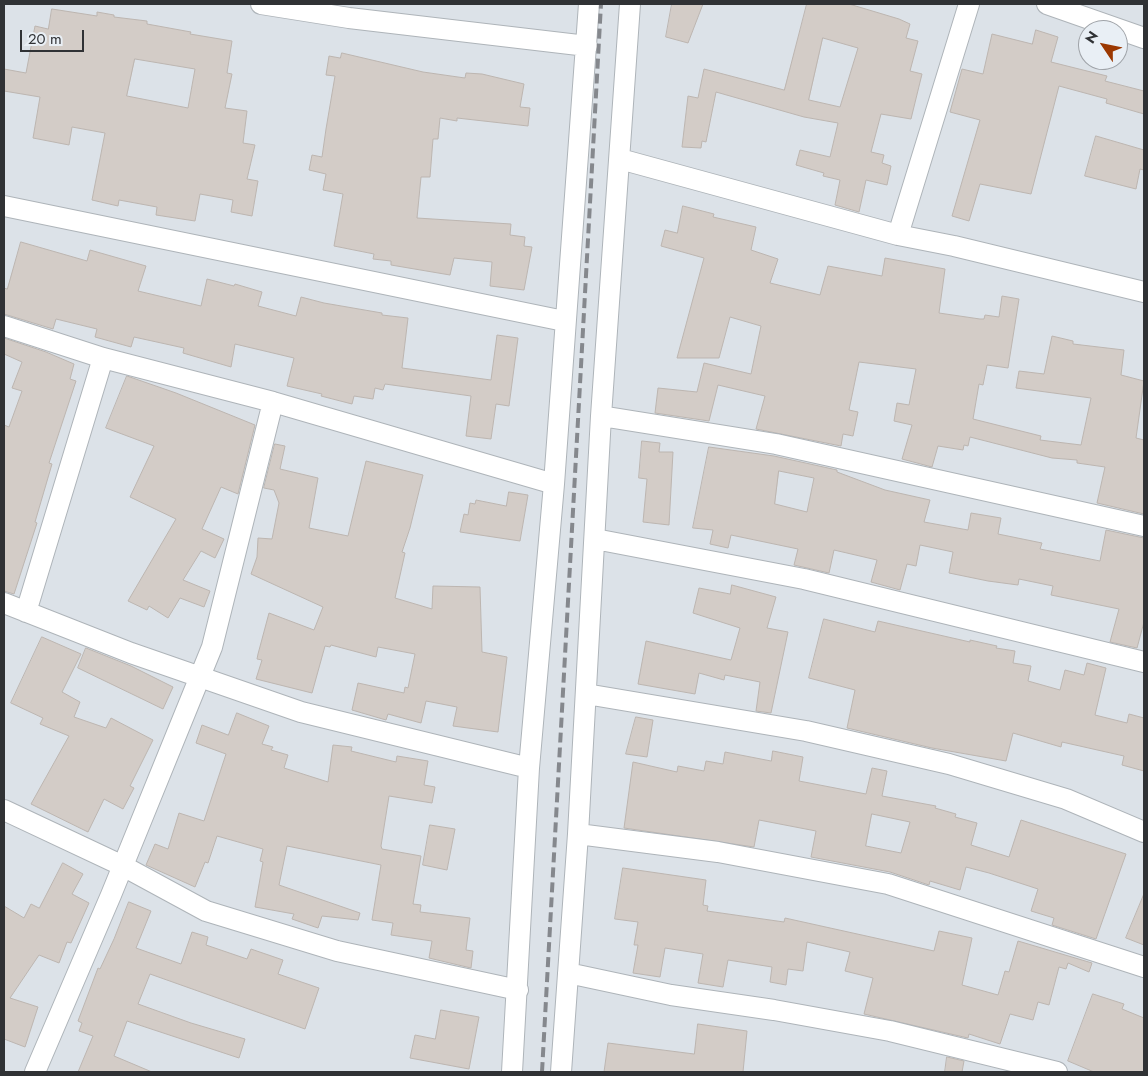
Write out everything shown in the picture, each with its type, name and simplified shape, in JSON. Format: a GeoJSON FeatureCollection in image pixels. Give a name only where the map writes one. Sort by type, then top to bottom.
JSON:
{"type":"FeatureCollection","features":[{"type":"Feature","properties":{"kind":"street"},"geometry":{"type":"LineString","coordinates":[[261,4],[349,18],[587,46]]}},
{"type":"Feature","properties":{"kind":"street"},"geometry":{"type":"LineString","coordinates":[[512,1072],[529,768],[554,484],[564,322],[589,4]]}},
{"type":"Feature","properties":{"kind":"street"},"geometry":{"type":"LineString","coordinates":[[561,1072],[578,834],[601,416],[630,4]]}},
{"type":"Feature","properties":{"kind":"street"},"geometry":{"type":"LineString","coordinates":[[898,235],[969,4]]}},
{"type":"Feature","properties":{"kind":"street"},"geometry":{"type":"LineString","coordinates":[[1047,4],[1144,38]]}},
{"type":"Feature","properties":{"kind":"street"},"geometry":{"type":"LineString","coordinates":[[620,159],[898,235],[954,246],[1144,292]]}},
{"type":"Feature","properties":{"kind":"street"},"geometry":{"type":"LineString","coordinates":[[4,206],[564,322]]}},
{"type":"Feature","properties":{"kind":"street"},"geometry":{"type":"LineString","coordinates":[[4,326],[102,358],[273,402],[554,484]]}},
{"type":"Feature","properties":{"kind":"street"},"geometry":{"type":"LineString","coordinates":[[26,612],[102,358]]}},
{"type":"Feature","properties":{"kind":"street"},"geometry":{"type":"LineString","coordinates":[[35,1072],[123,866],[212,647],[273,402]]}},
{"type":"Feature","properties":{"kind":"street"},"geometry":{"type":"LineString","coordinates":[[601,416],[776,444],[1144,526]]}},
{"type":"Feature","properties":{"kind":"street"},"geometry":{"type":"LineString","coordinates":[[595,539],[804,579],[1144,662]]}},
{"type":"Feature","properties":{"kind":"street"},"geometry":{"type":"LineString","coordinates":[[4,603],[131,653],[301,712],[529,768]]}},
{"type":"Feature","properties":{"kind":"street"},"geometry":{"type":"LineString","coordinates":[[586,694],[806,731],[949,764],[1066,799],[1144,832]]}},
{"type":"Feature","properties":{"kind":"street"},"geometry":{"type":"LineString","coordinates":[[4,810],[123,866],[206,911],[337,952],[518,990]]}},
{"type":"Feature","properties":{"kind":"street"},"geometry":{"type":"LineString","coordinates":[[578,834],[718,852],[888,884],[1144,967]]}},
{"type":"Feature","properties":{"kind":"street"},"geometry":{"type":"LineString","coordinates":[[568,973],[671,995],[774,1010],[890,1031],[1057,1072]]}},
{"type":"Feature","properties":{"kind":"building"},"geometry":{"type":"Polygon","coordinates":[[[672,4],[703,4],[688,43],[666,37],[672,4]]]}},
{"type":"Feature","properties":{"kind":"building"},"geometry":{"type":"Polygon","coordinates":[[[807,4],[849,4],[910,24],[906,38],[918,41],[910,71],[922,74],[911,119],[881,114],[871,152],[884,155],[882,163],[891,166],[887,185],[866,180],[859,212],[835,205],[840,180],[823,176],[824,173],[796,165],[800,150],[830,157],[838,123],[804,117],[716,92],[706,142],[702,141],[701,148],[682,147],[688,96],[698,98],[704,69],[784,90],[807,4]],[[823,38],[809,100],[840,107],[858,48],[823,38]]]}},
{"type":"Feature","properties":{"kind":"building"},"geometry":{"type":"Polygon","coordinates":[[[52,9],[97,16],[97,12],[114,15],[114,17],[147,21],[147,24],[191,32],[190,34],[232,41],[227,73],[232,74],[225,108],[247,111],[243,143],[255,145],[247,179],[258,181],[252,216],[231,212],[233,200],[200,194],[195,221],[156,215],[157,207],[119,200],[118,206],[92,200],[105,133],[72,127],[69,145],[33,138],[40,97],[4,91],[4,69],[26,73],[35,26],[48,29],[52,9]],[[135,59],[127,96],[188,108],[195,69],[135,59]]]}},
{"type":"Feature","properties":{"kind":"building"},"geometry":{"type":"Polygon","coordinates":[[[1036,30],[1058,37],[1051,62],[1107,76],[1105,81],[1144,91],[1144,114],[1106,103],[1107,99],[1059,86],[1031,194],[980,184],[969,221],[952,216],[980,120],[950,112],[962,69],[983,74],[992,34],[1032,44],[1036,30]]]}},
{"type":"Feature","properties":{"kind":"building"},"geometry":{"type":"Polygon","coordinates":[[[342,53],[423,72],[465,78],[466,73],[482,74],[524,84],[520,107],[530,108],[528,126],[457,118],[457,121],[440,118],[438,139],[433,139],[430,177],[421,177],[417,218],[511,224],[510,235],[525,237],[524,246],[532,247],[524,290],[490,286],[492,262],[454,258],[450,275],[391,265],[391,261],[373,259],[374,254],[334,246],[343,194],[323,190],[326,174],[309,170],[312,155],[322,157],[335,76],[326,75],[329,56],[340,58],[342,53]]]}},
{"type":"Feature","properties":{"kind":"building"},"geometry":{"type":"Polygon","coordinates":[[[1096,136],[1144,150],[1144,170],[1140,169],[1136,189],[1085,176],[1096,136]]]}},
{"type":"Feature","properties":{"kind":"building"},"geometry":{"type":"Polygon","coordinates":[[[683,206],[714,214],[713,217],[756,227],[751,250],[778,259],[770,283],[820,295],[828,266],[882,276],[885,258],[945,269],[939,313],[980,319],[984,319],[985,315],[999,317],[1002,296],[1019,299],[1008,368],[987,365],[983,385],[979,384],[973,419],[1041,436],[1040,440],[1081,445],[1091,398],[1016,388],[1019,371],[1044,374],[1052,336],[1073,341],[1073,344],[1124,350],[1121,375],[1144,381],[1136,438],[1144,440],[1144,514],[1097,503],[1105,467],[1077,463],[1077,460],[1052,458],[970,437],[968,446],[964,445],[963,450],[938,446],[932,467],[902,459],[912,425],[894,421],[897,403],[909,405],[916,369],[859,362],[849,410],[858,412],[853,436],[843,434],[841,446],[756,429],[765,396],[718,385],[709,421],[655,413],[658,388],[697,392],[704,363],[751,374],[761,326],[730,317],[719,358],[677,358],[704,258],[661,246],[665,230],[677,233],[683,206]]]}},
{"type":"Feature","properties":{"kind":"building"},"geometry":{"type":"Polygon","coordinates":[[[21,242],[87,261],[90,250],[146,266],[138,291],[201,306],[207,279],[234,286],[235,284],[262,292],[258,306],[296,316],[301,297],[382,313],[382,315],[408,318],[402,368],[491,380],[497,335],[518,338],[509,406],[496,404],[491,439],[466,436],[471,396],[385,384],[383,390],[375,388],[373,399],[354,396],[352,404],[321,396],[322,394],[287,386],[294,358],[235,344],[231,367],[183,353],[184,348],[134,337],[131,347],[95,337],[97,329],[56,319],[53,329],[4,314],[4,288],[7,289],[21,242]]]}},
{"type":"Feature","properties":{"kind":"building"},"geometry":{"type":"Polygon","coordinates":[[[4,338],[74,364],[70,379],[76,381],[49,463],[52,464],[35,522],[37,523],[14,594],[4,591],[4,425],[9,427],[22,391],[12,388],[22,362],[4,354],[4,338]]]}},
{"type":"Feature","properties":{"kind":"building"},"geometry":{"type":"Polygon","coordinates":[[[127,376],[176,393],[255,425],[238,494],[221,487],[202,529],[224,539],[215,558],[201,551],[183,580],[210,591],[204,607],[180,598],[168,618],[149,606],[147,610],[128,601],[176,519],[130,497],[154,446],[106,428],[127,376]]]}},
{"type":"Feature","properties":{"kind":"building"},"geometry":{"type":"Polygon","coordinates":[[[642,441],[660,443],[659,452],[673,452],[669,525],[643,522],[647,479],[639,478],[642,441]]]}},
{"type":"Feature","properties":{"kind":"building"},"geometry":{"type":"Polygon","coordinates":[[[275,444],[285,446],[280,469],[318,478],[309,528],[348,536],[366,461],[423,475],[402,552],[405,553],[395,598],[432,609],[433,586],[480,587],[482,652],[507,657],[498,732],[453,726],[457,707],[426,701],[421,723],[388,714],[386,720],[352,710],[358,683],[404,693],[405,687],[408,688],[415,654],[378,647],[376,657],[331,645],[330,647],[325,646],[312,693],[256,679],[262,660],[257,659],[269,613],[314,630],[323,607],[251,574],[257,557],[258,538],[272,539],[279,503],[274,490],[264,488],[275,444]]]}},
{"type":"Feature","properties":{"kind":"building"},"geometry":{"type":"Polygon","coordinates":[[[709,447],[774,456],[837,470],[837,472],[885,490],[930,500],[924,522],[968,530],[971,513],[1001,518],[998,534],[1042,543],[1040,549],[1100,561],[1106,530],[1144,538],[1144,622],[1137,648],[1110,642],[1119,609],[1051,595],[1053,586],[1019,579],[1018,585],[949,573],[953,552],[920,545],[916,566],[907,564],[900,590],[871,582],[877,560],[834,550],[829,573],[794,565],[798,549],[731,535],[728,548],[710,544],[713,530],[693,528],[709,447]],[[779,471],[775,504],[807,512],[814,478],[779,471]]]}},
{"type":"Feature","properties":{"kind":"building"},"geometry":{"type":"Polygon","coordinates":[[[509,492],[528,495],[520,541],[460,532],[464,514],[468,515],[470,503],[475,504],[476,500],[506,506],[509,492]]]}},
{"type":"Feature","properties":{"kind":"building"},"geometry":{"type":"Polygon","coordinates":[[[732,585],[776,597],[767,628],[788,632],[771,713],[756,711],[760,682],[725,675],[724,680],[699,673],[695,694],[638,684],[646,641],[731,660],[740,628],[693,613],[699,588],[730,594],[732,585]]]}},
{"type":"Feature","properties":{"kind":"building"},"geometry":{"type":"Polygon","coordinates":[[[824,619],[875,632],[878,621],[1015,651],[1013,663],[1031,666],[1028,681],[1060,690],[1065,670],[1084,675],[1087,663],[1106,668],[1095,715],[1127,723],[1129,714],[1144,718],[1144,771],[1122,765],[1124,756],[1062,742],[1061,747],[1013,733],[1006,761],[932,748],[847,728],[855,690],[809,678],[824,619]]]}},
{"type":"Feature","properties":{"kind":"building"},"geometry":{"type":"Polygon","coordinates":[[[42,637],[81,654],[62,692],[80,702],[74,717],[106,728],[111,718],[153,740],[130,786],[134,788],[123,809],[104,799],[88,832],[31,804],[69,736],[40,724],[43,718],[11,703],[42,637]]]}},
{"type":"Feature","properties":{"kind":"building"},"geometry":{"type":"Polygon","coordinates":[[[86,648],[131,666],[173,687],[163,709],[78,668],[86,648]]]}},
{"type":"Feature","properties":{"kind":"building"},"geometry":{"type":"Polygon","coordinates":[[[237,713],[269,726],[262,744],[273,747],[271,750],[288,755],[284,768],[328,782],[333,745],[352,747],[351,751],[396,762],[397,756],[428,761],[424,785],[435,787],[432,803],[389,796],[381,846],[382,849],[421,856],[413,904],[421,905],[420,912],[470,918],[466,950],[473,951],[471,968],[429,958],[432,941],[391,935],[393,923],[372,920],[381,865],[287,846],[279,885],[360,913],[358,920],[322,916],[318,928],[292,919],[294,914],[255,907],[263,862],[260,861],[263,849],[217,836],[208,863],[205,862],[195,887],[146,865],[155,844],[168,849],[179,813],[204,821],[226,754],[196,743],[202,725],[228,735],[237,713]]]}},
{"type":"Feature","properties":{"kind":"building"},"geometry":{"type":"Polygon","coordinates":[[[636,717],[653,720],[647,757],[626,754],[636,717]]]}},
{"type":"Feature","properties":{"kind":"building"},"geometry":{"type":"Polygon","coordinates":[[[773,751],[803,757],[799,781],[866,794],[872,768],[887,771],[882,796],[936,806],[935,808],[956,814],[955,817],[977,823],[971,845],[1009,857],[1021,820],[1126,854],[1096,939],[1052,925],[1054,918],[1031,911],[1038,889],[989,873],[966,867],[960,890],[930,881],[929,885],[890,872],[811,857],[816,831],[759,820],[754,847],[624,828],[633,762],[677,772],[678,766],[704,771],[706,761],[723,764],[725,752],[771,761],[773,751]],[[872,814],[866,846],[901,853],[910,822],[872,814]]]}},
{"type":"Feature","properties":{"kind":"building"},"geometry":{"type":"Polygon","coordinates":[[[430,825],[455,829],[447,870],[423,865],[430,825]]]}},
{"type":"Feature","properties":{"kind":"building"},"geometry":{"type":"Polygon","coordinates":[[[63,863],[83,874],[72,894],[89,903],[71,943],[67,942],[59,963],[39,955],[10,998],[38,1007],[25,1047],[4,1039],[4,906],[24,918],[31,904],[39,908],[63,863]]]}},
{"type":"Feature","properties":{"kind":"building"},"geometry":{"type":"Polygon","coordinates":[[[623,868],[706,880],[703,905],[708,906],[707,911],[784,922],[785,918],[934,951],[939,931],[972,938],[962,985],[998,995],[1005,971],[1009,972],[1018,941],[1092,963],[1089,972],[1068,963],[1066,969],[1059,967],[1049,1005],[1038,1002],[1033,1020],[1010,1014],[1000,1044],[969,1034],[968,1038],[864,1014],[873,978],[845,971],[850,952],[807,942],[803,971],[788,969],[786,985],[770,982],[772,967],[728,960],[723,987],[698,983],[703,954],[665,948],[660,977],[633,973],[638,945],[634,945],[638,922],[615,919],[623,868]]]}},
{"type":"Feature","properties":{"kind":"building"},"geometry":{"type":"Polygon","coordinates":[[[1144,894],[1144,945],[1126,938],[1144,894]]]}},
{"type":"Feature","properties":{"kind":"building"},"geometry":{"type":"Polygon","coordinates":[[[129,902],[151,911],[136,948],[181,964],[192,932],[208,937],[206,945],[247,959],[251,949],[283,960],[278,974],[319,988],[305,1029],[150,974],[138,1004],[191,1023],[245,1039],[239,1058],[127,1021],[114,1056],[152,1072],[78,1072],[93,1036],[79,1031],[82,1023],[78,1021],[98,968],[100,969],[129,902]]]}},
{"type":"Feature","properties":{"kind":"building"},"geometry":{"type":"Polygon","coordinates":[[[1093,994],[1124,1004],[1122,1009],[1144,1018],[1144,1072],[1094,1072],[1068,1061],[1093,994]]]}},
{"type":"Feature","properties":{"kind":"building"},"geometry":{"type":"Polygon","coordinates":[[[441,1010],[479,1017],[469,1069],[410,1058],[415,1035],[435,1039],[441,1010]]]}},
{"type":"Feature","properties":{"kind":"building"},"geometry":{"type":"Polygon","coordinates":[[[698,1024],[747,1031],[743,1072],[604,1072],[608,1043],[694,1054],[698,1024]]]}},
{"type":"Feature","properties":{"kind":"building"},"geometry":{"type":"Polygon","coordinates":[[[947,1057],[964,1061],[962,1072],[945,1072],[947,1057]]]}},
{"type":"Feature","properties":{"kind":"railway"},"geometry":{"type":"LineString","coordinates":[[542,1072],[601,4]]}}]}
